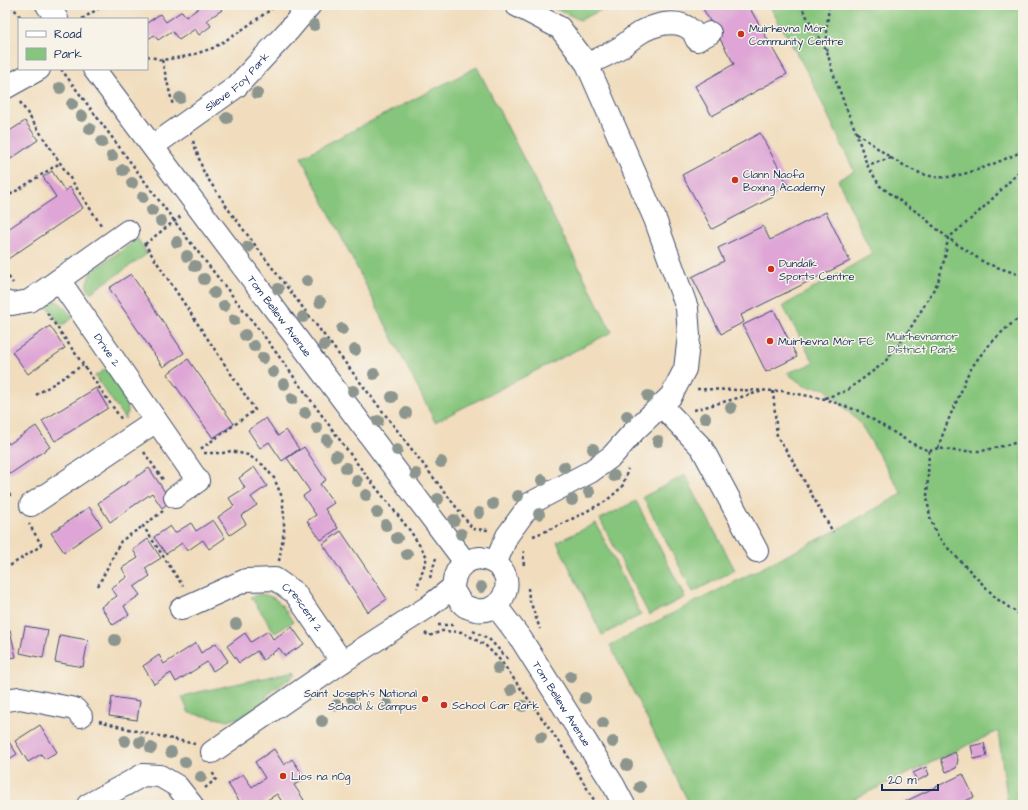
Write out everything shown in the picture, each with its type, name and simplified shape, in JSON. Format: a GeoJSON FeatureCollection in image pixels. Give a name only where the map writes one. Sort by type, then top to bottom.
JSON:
{"type":"FeatureCollection","features":[{"type":"Feature","properties":{"kind":"street"},"geometry":{"type":"LineString","coordinates":[[47,5],[56,18]]}},
{"type":"Feature","properties":{"kind":"street","name":"Slieve Foy Park"},"geometry":{"type":"LineString","coordinates":[[153,146],[236,87],[290,30],[310,5]]}},
{"type":"Feature","properties":{"kind":"street"},"geometry":{"type":"LineString","coordinates":[[496,562],[517,537],[531,503],[590,472],[612,456],[635,430],[668,406],[685,369],[689,336],[687,308],[655,219],[587,64],[560,28],[516,5]]}},
{"type":"Feature","properties":{"kind":"street"},"geometry":{"type":"LineString","coordinates":[[587,64],[620,47],[646,29],[657,26],[665,24],[680,24],[686,26],[693,30],[697,40],[710,33]]}},
{"type":"Feature","properties":{"kind":"street"},"geometry":{"type":"LineString","coordinates":[[7,87],[37,70]]}},
{"type":"Feature","properties":{"kind":"street","name":"Tom Bellew Avenue"},"geometry":{"type":"LineString","coordinates":[[95,70],[465,562]]}},
{"type":"Feature","properties":{"kind":"street"},"geometry":{"type":"LineString","coordinates":[[5,302],[12,304],[29,301],[120,236]]}},
{"type":"Feature","properties":{"kind":"street","name":"Drive 2"},"geometry":{"type":"LineString","coordinates":[[59,280],[198,481],[175,497]]}},
{"type":"Feature","properties":{"kind":"street"},"geometry":{"type":"LineString","coordinates":[[668,406],[702,448],[757,551]]}},
{"type":"Feature","properties":{"kind":"street"},"geometry":{"type":"LineString","coordinates":[[23,508],[156,420]]}},
{"type":"Feature","properties":{"kind":"street"},"geometry":{"type":"LineString","coordinates":[[203,748],[428,607],[452,588],[459,568],[465,562],[472,559],[488,559],[496,562],[502,568],[506,576],[506,592],[502,600],[489,610],[480,611],[465,606],[459,600],[452,588]]}},
{"type":"Feature","properties":{"kind":"street","name":"Crescent 2"},"geometry":{"type":"LineString","coordinates":[[187,606],[246,580],[275,579],[295,593],[342,662]]}},
{"type":"Feature","properties":{"kind":"street","name":"Tom Bellew Avenue"},"geometry":{"type":"LineString","coordinates":[[496,606],[521,639],[614,786],[624,805]]}},
{"type":"Feature","properties":{"kind":"street"},"geometry":{"type":"LineString","coordinates":[[5,700],[20,698],[75,709],[81,716]]}},
{"type":"Feature","properties":{"kind":"street"},"geometry":{"type":"LineString","coordinates":[[88,805],[143,775],[160,776],[166,779],[177,786],[190,803]]}},
{"type":"Feature","properties":{"kind":"path"},"geometry":{"type":"LineString","coordinates":[[11,5],[21,18]]}},
{"type":"Feature","properties":{"kind":"path"},"geometry":{"type":"LineString","coordinates":[[84,18],[104,5]]}},
{"type":"Feature","properties":{"kind":"path"},"geometry":{"type":"LineString","coordinates":[[148,56],[162,60],[188,56],[213,48],[277,5]]}},
{"type":"Feature","properties":{"kind":"path"},"geometry":{"type":"LineString","coordinates":[[800,5],[827,51]]}},
{"type":"Feature","properties":{"kind":"path"},"geometry":{"type":"LineString","coordinates":[[829,5],[827,51],[832,70],[867,165],[880,186],[923,216],[948,238],[985,263],[1023,276]]}},
{"type":"Feature","properties":{"kind":"path"},"geometry":{"type":"LineString","coordinates":[[162,60],[174,110],[186,122],[204,172],[231,213],[473,528],[494,530],[517,537],[544,532],[606,501],[622,487],[631,464]]}},
{"type":"Feature","properties":{"kind":"path"},"geometry":{"type":"LineString","coordinates":[[62,70],[187,238],[264,336],[411,532],[427,558],[409,609],[413,614],[430,625],[456,625]]}},
{"type":"Feature","properties":{"kind":"path"},"geometry":{"type":"LineString","coordinates":[[7,87],[60,163],[120,236],[139,235],[255,410],[199,450]]}},
{"type":"Feature","properties":{"kind":"path"},"geometry":{"type":"LineString","coordinates":[[856,132],[891,158],[910,169],[934,177],[946,178],[972,171],[1004,160],[1023,151]]}},
{"type":"Feature","properties":{"kind":"path"},"geometry":{"type":"LineString","coordinates":[[867,165],[891,158]]}},
{"type":"Feature","properties":{"kind":"path"},"geometry":{"type":"LineString","coordinates":[[5,198],[60,163]]}},
{"type":"Feature","properties":{"kind":"path"},"geometry":{"type":"LineString","coordinates":[[825,399],[846,391],[884,363],[908,332],[938,282],[945,257],[948,238],[966,224],[996,196],[1023,167]]}},
{"type":"Feature","properties":{"kind":"path"},"geometry":{"type":"LineString","coordinates":[[181,216],[185,222]]}},
{"type":"Feature","properties":{"kind":"path"},"geometry":{"type":"LineString","coordinates":[[35,297],[178,501],[121,541],[98,586]]}},
{"type":"Feature","properties":{"kind":"path"},"geometry":{"type":"LineString","coordinates":[[938,448],[942,434],[967,376],[985,350],[1004,330],[1023,314]]}},
{"type":"Feature","properties":{"kind":"path"},"geometry":{"type":"LineString","coordinates":[[36,395],[83,365]]}},
{"type":"Feature","properties":{"kind":"path"},"geometry":{"type":"LineString","coordinates":[[668,406],[696,389],[782,391],[825,399],[859,411],[911,444],[929,451],[938,448],[956,451],[982,451],[1023,442]]}},
{"type":"Feature","properties":{"kind":"path"},"geometry":{"type":"LineString","coordinates":[[668,406],[690,411],[763,391]]}},
{"type":"Feature","properties":{"kind":"path"},"geometry":{"type":"LineString","coordinates":[[773,391],[777,436],[834,532]]}},
{"type":"Feature","properties":{"kind":"path"},"geometry":{"type":"LineString","coordinates":[[198,454],[223,453],[232,451],[248,455],[263,465],[274,478],[282,497],[284,515],[284,531],[275,579]]}},
{"type":"Feature","properties":{"kind":"path"},"geometry":{"type":"LineString","coordinates":[[929,451],[927,498],[930,518],[936,533],[944,544],[997,599],[1023,617]]}},
{"type":"Feature","properties":{"kind":"path"},"geometry":{"type":"LineString","coordinates":[[5,489],[23,508],[41,544],[40,547],[5,569]]}},
{"type":"Feature","properties":{"kind":"path"},"geometry":{"type":"LineString","coordinates":[[143,526],[187,606]]}},
{"type":"Feature","properties":{"kind":"path"},"geometry":{"type":"LineString","coordinates":[[517,537],[524,567]]}},
{"type":"Feature","properties":{"kind":"path"},"geometry":{"type":"LineString","coordinates":[[429,581],[436,556]]}},
{"type":"Feature","properties":{"kind":"path"},"geometry":{"type":"LineString","coordinates":[[527,582],[529,598],[542,633]]}},
{"type":"Feature","properties":{"kind":"path"},"geometry":{"type":"LineString","coordinates":[[415,615],[423,631],[428,636],[442,631],[462,632],[485,645],[501,661],[544,721],[597,805]]}},
{"type":"Feature","properties":{"kind":"path"},"geometry":{"type":"LineString","coordinates":[[470,629],[489,639],[510,663]]}},
{"type":"Feature","properties":{"kind":"path"},"geometry":{"type":"LineString","coordinates":[[81,716],[203,748],[207,763],[216,779],[190,803]]}},
{"type":"Feature","properties":{"kind":"green space"},"geometry":{"type":"Polygon","coordinates":[[[548,5],[612,5],[580,20],[548,5]]]}},
{"type":"Feature","properties":{"kind":"green space","name":"Muirhevnamor District Park"},"geometry":{"type":"Polygon","coordinates":[[[769,5],[1023,5],[1023,805],[1008,805],[998,731],[841,805],[690,805],[610,645],[833,532],[902,494],[860,423],[824,388],[806,387],[787,373],[814,363],[783,306],[872,254],[838,180],[854,171],[810,77],[769,5]]]}},
{"type":"Feature","properties":{"kind":"green space"},"geometry":{"type":"Polygon","coordinates":[[[477,67],[612,332],[435,422],[301,157],[477,67]]]}},
{"type":"Feature","properties":{"kind":"green space"},"geometry":{"type":"Polygon","coordinates":[[[138,239],[147,254],[90,293],[87,288],[87,282],[92,271],[138,239]]]}},
{"type":"Feature","properties":{"kind":"green space"},"geometry":{"type":"Polygon","coordinates":[[[43,300],[54,300],[65,308],[73,318],[61,326],[43,300]]]}},
{"type":"Feature","properties":{"kind":"green space"},"geometry":{"type":"Polygon","coordinates":[[[107,368],[127,398],[128,412],[125,419],[95,376],[107,368]]]}},
{"type":"Feature","properties":{"kind":"green space"},"geometry":{"type":"Polygon","coordinates":[[[685,475],[735,570],[693,592],[643,497],[685,475]]]}},
{"type":"Feature","properties":{"kind":"green space"},"geometry":{"type":"Polygon","coordinates":[[[636,501],[685,597],[649,615],[600,519],[636,501]]]}},
{"type":"Feature","properties":{"kind":"green space"},"geometry":{"type":"Polygon","coordinates":[[[596,523],[641,615],[602,635],[557,542],[596,523]]]}},
{"type":"Feature","properties":{"kind":"green space"},"geometry":{"type":"Polygon","coordinates":[[[260,594],[267,595],[276,600],[284,608],[293,622],[275,633],[251,597],[260,594]]]}},
{"type":"Feature","properties":{"kind":"green space"},"geometry":{"type":"Polygon","coordinates":[[[295,671],[296,674],[267,695],[265,701],[239,718],[225,720],[189,713],[182,697],[190,694],[295,671]]]}},
{"type":"Feature","properties":{"kind":"building"},"geometry":{"type":"Polygon","coordinates":[[[197,5],[219,5],[222,10],[207,20],[211,26],[199,35],[195,29],[179,40],[172,31],[158,40],[154,35],[148,39],[148,22],[160,14],[166,22],[182,11],[186,17],[199,8],[197,5]]]}},
{"type":"Feature","properties":{"kind":"building","name":"Muirhevna Mór Community Centre"},"geometry":{"type":"Polygon","coordinates":[[[701,5],[748,5],[787,74],[712,116],[695,86],[734,64],[701,5]]]}},
{"type":"Feature","properties":{"kind":"building"},"geometry":{"type":"Polygon","coordinates":[[[25,121],[38,140],[5,163],[5,134],[25,121]]]}},
{"type":"Feature","properties":{"kind":"building","name":"Clann Naofa Boxing Academy"},"geometry":{"type":"Polygon","coordinates":[[[760,133],[788,185],[772,194],[773,197],[712,229],[682,175],[760,133]]]}},
{"type":"Feature","properties":{"kind":"building"},"geometry":{"type":"Polygon","coordinates":[[[52,171],[65,191],[70,187],[83,208],[5,261],[5,231],[56,197],[43,177],[52,171]]]}},
{"type":"Feature","properties":{"kind":"building","name":"Dundalk Sports Centre"},"geometry":{"type":"Polygon","coordinates":[[[826,212],[850,261],[741,315],[744,322],[721,334],[692,277],[724,261],[718,248],[763,226],[770,240],[826,212]]]}},
{"type":"Feature","properties":{"kind":"building"},"geometry":{"type":"Polygon","coordinates":[[[131,274],[184,353],[163,367],[109,288],[131,274]]]}},
{"type":"Feature","properties":{"kind":"building","name":"Muirhevna Mór FC"},"geometry":{"type":"Polygon","coordinates":[[[774,310],[797,357],[766,372],[743,325],[774,310]]]}},
{"type":"Feature","properties":{"kind":"building"},"geometry":{"type":"Polygon","coordinates":[[[50,326],[65,348],[28,374],[12,352],[50,326]]]}},
{"type":"Feature","properties":{"kind":"building"},"geometry":{"type":"Polygon","coordinates":[[[188,359],[234,424],[213,438],[167,374],[188,359]]]}},
{"type":"Feature","properties":{"kind":"building"},"geometry":{"type":"Polygon","coordinates":[[[96,388],[108,408],[55,441],[42,421],[96,388]]]}},
{"type":"Feature","properties":{"kind":"building"},"geometry":{"type":"Polygon","coordinates":[[[266,418],[278,436],[286,430],[299,449],[282,461],[269,442],[260,448],[248,430],[266,418]]]}},
{"type":"Feature","properties":{"kind":"building"},"geometry":{"type":"Polygon","coordinates":[[[36,426],[50,447],[10,474],[5,466],[5,438],[9,444],[36,426]]]}},
{"type":"Feature","properties":{"kind":"building"},"geometry":{"type":"Polygon","coordinates":[[[304,447],[326,480],[320,484],[334,503],[325,509],[338,528],[321,540],[307,521],[316,515],[303,496],[310,491],[287,458],[304,447]]]}},
{"type":"Feature","properties":{"kind":"building"},"geometry":{"type":"Polygon","coordinates":[[[254,467],[267,486],[251,497],[257,505],[241,516],[246,524],[230,535],[218,517],[234,506],[229,498],[245,488],[239,478],[254,467]]]}},
{"type":"Feature","properties":{"kind":"building"},"geometry":{"type":"Polygon","coordinates":[[[149,468],[171,501],[162,508],[152,493],[110,522],[98,503],[149,468]]]}},
{"type":"Feature","properties":{"kind":"building"},"geometry":{"type":"Polygon","coordinates":[[[89,507],[102,526],[64,552],[51,533],[89,507]]]}},
{"type":"Feature","properties":{"kind":"building"},"geometry":{"type":"Polygon","coordinates":[[[213,520],[225,538],[209,549],[203,540],[187,551],[182,543],[166,554],[154,537],[170,526],[175,533],[191,523],[196,531],[213,520]]]}},
{"type":"Feature","properties":{"kind":"building"},"geometry":{"type":"Polygon","coordinates":[[[341,531],[387,599],[368,612],[323,544],[341,531]]]}},
{"type":"Feature","properties":{"kind":"building"},"geometry":{"type":"Polygon","coordinates":[[[148,539],[161,558],[145,568],[150,576],[134,587],[140,595],[124,606],[129,615],[113,625],[101,607],[117,596],[111,588],[127,577],[122,568],[138,558],[133,550],[148,539]]]}},
{"type":"Feature","properties":{"kind":"building"},"geometry":{"type":"Polygon","coordinates":[[[25,626],[48,630],[43,658],[20,653],[25,626]]]}},
{"type":"Feature","properties":{"kind":"building"},"geometry":{"type":"Polygon","coordinates":[[[292,627],[304,644],[285,656],[279,648],[263,660],[257,651],[239,663],[227,646],[245,633],[251,642],[268,631],[273,639],[292,627]]]}},
{"type":"Feature","properties":{"kind":"building"},"geometry":{"type":"Polygon","coordinates":[[[10,630],[16,657],[5,659],[5,631],[10,630]]]}},
{"type":"Feature","properties":{"kind":"building"},"geometry":{"type":"Polygon","coordinates":[[[60,635],[88,640],[83,667],[55,662],[60,635]]]}},
{"type":"Feature","properties":{"kind":"building"},"geometry":{"type":"Polygon","coordinates":[[[196,643],[201,653],[216,643],[228,661],[213,671],[207,662],[176,682],[171,673],[154,684],[143,666],[159,655],[164,664],[196,643]]]}},
{"type":"Feature","properties":{"kind":"building"},"geometry":{"type":"Polygon","coordinates":[[[112,697],[140,701],[137,720],[109,716],[112,697]]]}},
{"type":"Feature","properties":{"kind":"building"},"geometry":{"type":"Polygon","coordinates":[[[40,725],[57,752],[45,759],[41,754],[28,762],[15,741],[40,725]]]}},
{"type":"Feature","properties":{"kind":"building"},"geometry":{"type":"Polygon","coordinates":[[[5,736],[17,754],[5,762],[5,736]]]}},
{"type":"Feature","properties":{"kind":"building"},"geometry":{"type":"Polygon","coordinates":[[[984,743],[987,756],[974,759],[971,746],[984,743]]]}},
{"type":"Feature","properties":{"kind":"building","name":"Lios na nÓg"},"geometry":{"type":"Polygon","coordinates":[[[274,749],[284,765],[292,759],[305,778],[294,785],[304,800],[297,805],[284,805],[277,794],[264,802],[265,805],[242,805],[228,784],[243,774],[252,787],[265,778],[255,762],[274,749]]]}},
{"type":"Feature","properties":{"kind":"building"},"geometry":{"type":"Polygon","coordinates":[[[955,752],[958,760],[956,768],[946,772],[941,759],[955,752]]]}},
{"type":"Feature","properties":{"kind":"building"},"geometry":{"type":"Polygon","coordinates":[[[926,767],[929,775],[917,781],[913,773],[926,767]]]}},
{"type":"Feature","properties":{"kind":"building"},"geometry":{"type":"Polygon","coordinates":[[[963,774],[974,797],[957,805],[898,805],[963,774]]]}},
{"type":"Feature","properties":{"kind":"place","name":"Muirhevna Mór Community Centre"},"geometry":{"type":"Point","coordinates":[741,34]}},
{"type":"Feature","properties":{"kind":"place","name":"Clann Naofa Boxing Academy"},"geometry":{"type":"Point","coordinates":[735,180]}},
{"type":"Feature","properties":{"kind":"place","name":"Dundalk Sports Centre"},"geometry":{"type":"Point","coordinates":[771,269]}},
{"type":"Feature","properties":{"kind":"place","name":"Muirhevna Mór FC"},"geometry":{"type":"Point","coordinates":[770,341]}},
{"type":"Feature","properties":{"kind":"place","name":"Saint Joseph's National School & Campus"},"geometry":{"type":"Point","coordinates":[425,699]}},
{"type":"Feature","properties":{"kind":"place","name":"School Car Park"},"geometry":{"type":"Point","coordinates":[444,705]}},
{"type":"Feature","properties":{"kind":"place","name":"Lios na nÓg"},"geometry":{"type":"Point","coordinates":[283,776]}}]}
